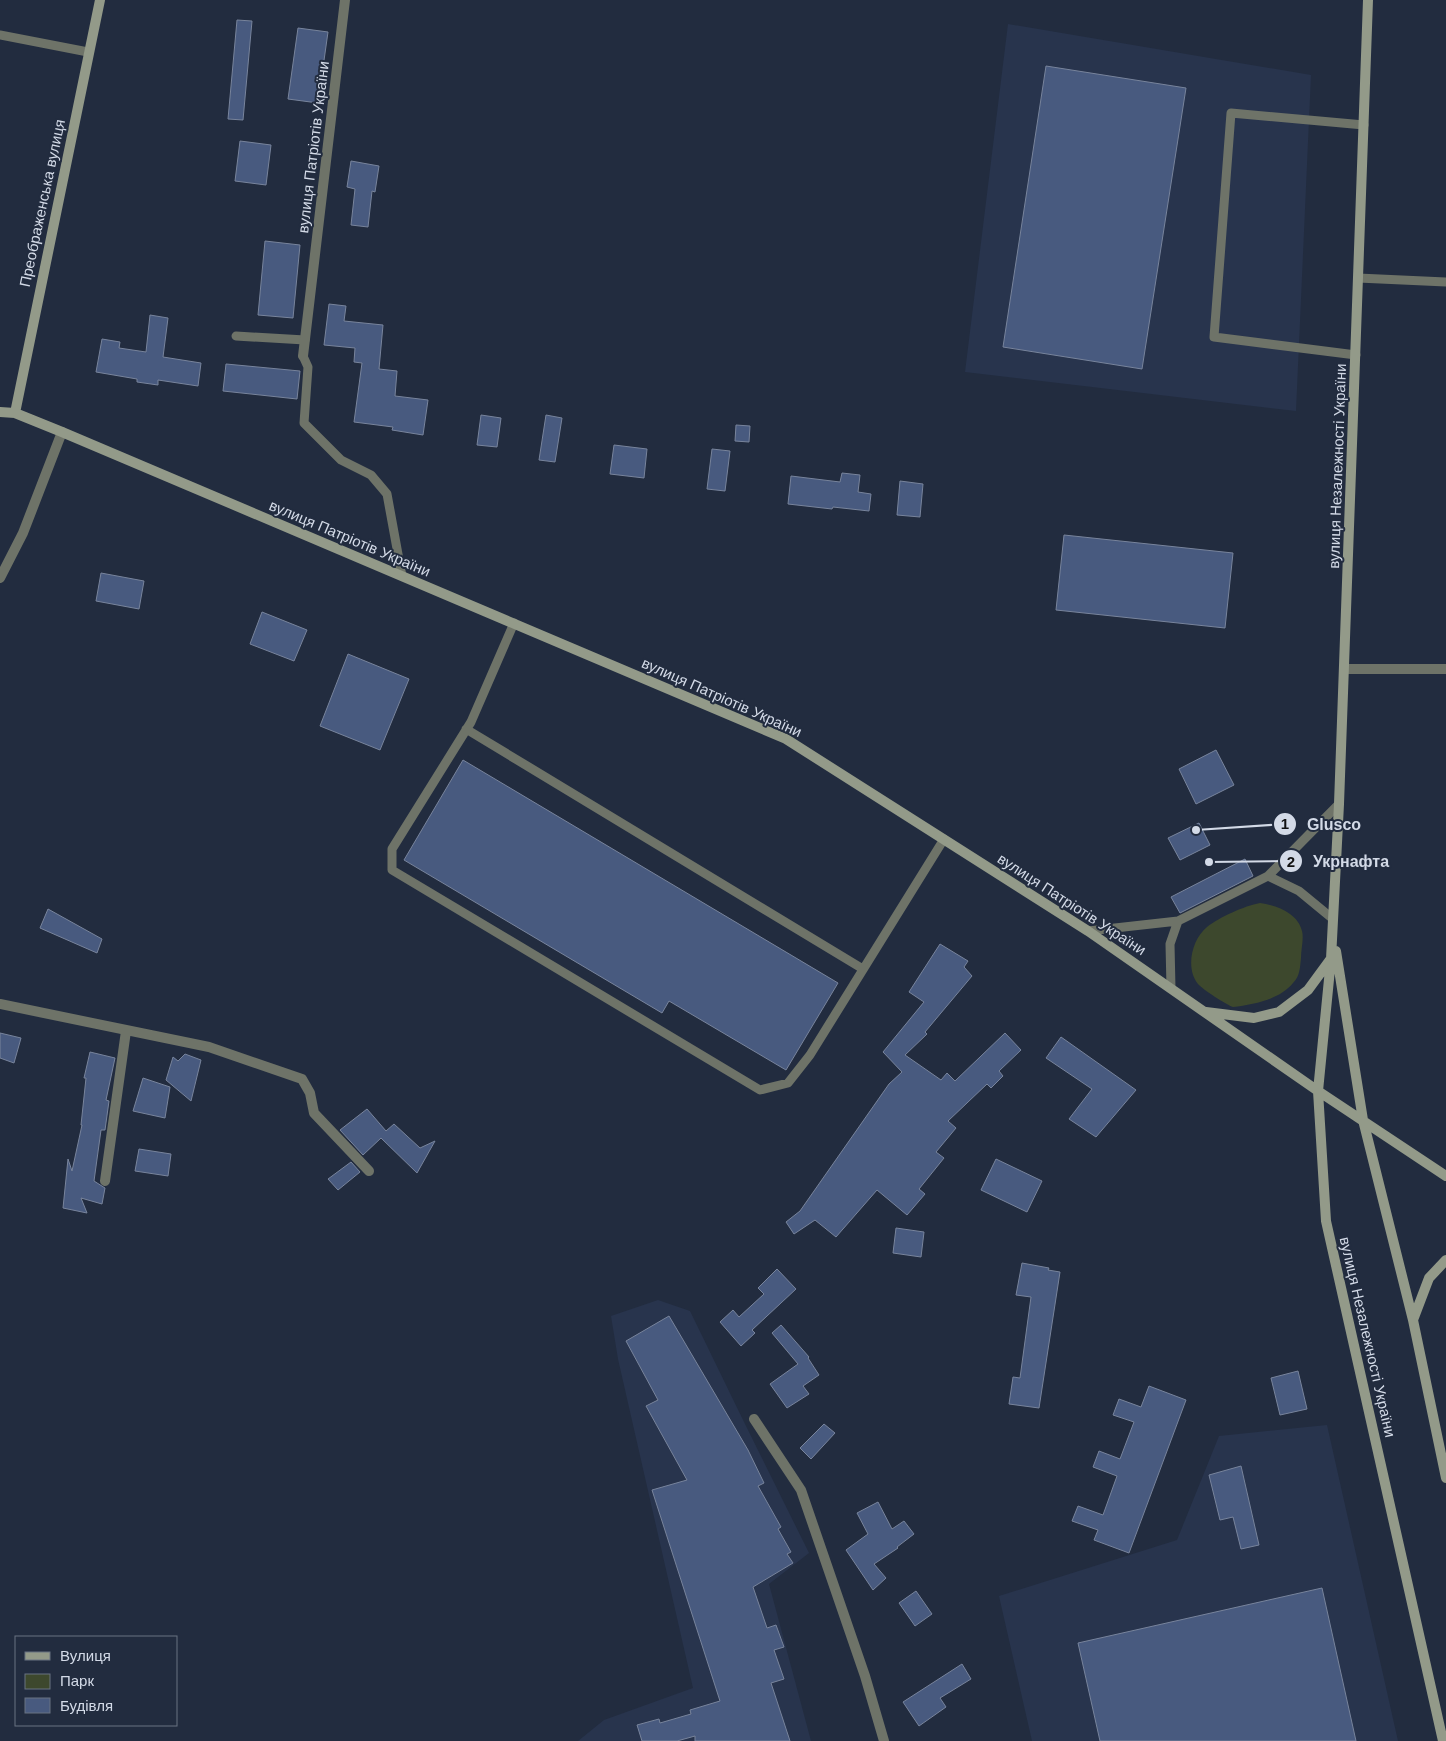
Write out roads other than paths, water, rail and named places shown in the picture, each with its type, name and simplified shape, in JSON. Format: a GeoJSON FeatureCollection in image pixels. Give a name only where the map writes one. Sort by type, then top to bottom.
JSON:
{"type":"FeatureCollection","features":[{"type":"Feature","properties":{"kind":"main road","name":"Преображенська вулиця"},"geometry":{"type":"LineString","coordinates":[[15,413],[100,0]]}},
{"type":"Feature","properties":{"kind":"main road","name":"вулиця Незалежності України"},"geometry":{"type":"LineString","coordinates":[[1368,0],[1339,804],[1333,933],[1318,1091],[1326,1221],[1443,1741]]}},
{"type":"Feature","properties":{"kind":"main road","name":"вулиця Патріотів України"},"geometry":{"type":"LineString","coordinates":[[0,412],[15,413],[62,432],[786,739],[1088,931],[1318,1091],[1446,1176]]}},
{"type":"Feature","properties":{"kind":"main road","name":"вулиця Незалежності України"},"geometry":{"type":"LineString","coordinates":[[1333,933],[1363,1120],[1413,1320],[1446,1478]]}},
{"type":"Feature","properties":{"kind":"main road"},"geometry":{"type":"LineString","coordinates":[[1204,1012],[1254,1018],[1279,1012],[1308,990],[1331,959]]}},
{"type":"Feature","properties":{"kind":"main road"},"geometry":{"type":"LineString","coordinates":[[1413,1320],[1429,1278],[1446,1260]]}},
{"type":"Feature","properties":{"kind":"street","name":"вулиця Патріотів України"},"geometry":{"type":"LineString","coordinates":[[303,356],[345,0]]}},
{"type":"Feature","properties":{"kind":"street"},"geometry":{"type":"LineString","coordinates":[[0,578],[23,532],[62,432]]}},
{"type":"Feature","properties":{"kind":"street"},"geometry":{"type":"LineString","coordinates":[[1344,670],[1446,669]]}},
{"type":"Feature","properties":{"kind":"street"},"geometry":{"type":"LineString","coordinates":[[0,1004],[210,1047],[302,1079],[310,1093],[314,1113],[368,1171]]}},
{"type":"Feature","properties":{"kind":"street"},"geometry":{"type":"LineString","coordinates":[[106,1181],[126,1031]]}},
{"type":"Feature","properties":{"kind":"street"},"geometry":{"type":"LineString","coordinates":[[754,1420],[801,1490],[865,1676],[884,1741]]}},
{"type":"Feature","properties":{"kind":"lane"},"geometry":{"type":"LineString","coordinates":[[0,35],[88,52]]}},
{"type":"Feature","properties":{"kind":"lane"},"geometry":{"type":"LineString","coordinates":[[1356,355],[1214,337],[1231,113],[1364,125]]}},
{"type":"Feature","properties":{"kind":"lane"},"geometry":{"type":"LineString","coordinates":[[1358,278],[1446,282]]}},
{"type":"Feature","properties":{"kind":"lane"},"geometry":{"type":"LineString","coordinates":[[236,336],[305,340]]}},
{"type":"Feature","properties":{"kind":"lane"},"geometry":{"type":"LineString","coordinates":[[303,356],[308,366],[304,423],[341,460],[371,475],[387,494],[402,576]]}},
{"type":"Feature","properties":{"kind":"lane"},"geometry":{"type":"LineString","coordinates":[[514,623],[466,729],[392,849],[392,870],[760,1090],[788,1083],[810,1055],[944,839]]}},
{"type":"Feature","properties":{"kind":"lane"},"geometry":{"type":"LineString","coordinates":[[466,729],[863,970]]}},
{"type":"Feature","properties":{"kind":"lane"},"geometry":{"type":"LineString","coordinates":[[1088,931],[1178,921],[1268,876],[1339,804]]}},
{"type":"Feature","properties":{"kind":"lane"},"geometry":{"type":"LineString","coordinates":[[1268,876],[1299,891],[1333,919]]}},
{"type":"Feature","properties":{"kind":"lane"},"geometry":{"type":"LineString","coordinates":[[1171,988],[1170,944],[1178,921]]}},
{"type":"Feature","properties":{"kind":"place","name":"Glusco"},"geometry":{"type":"Point","coordinates":[1196,830]}},
{"type":"Feature","properties":{"kind":"place","name":"Укрнафта"},"geometry":{"type":"Point","coordinates":[1209,862]}}]}
